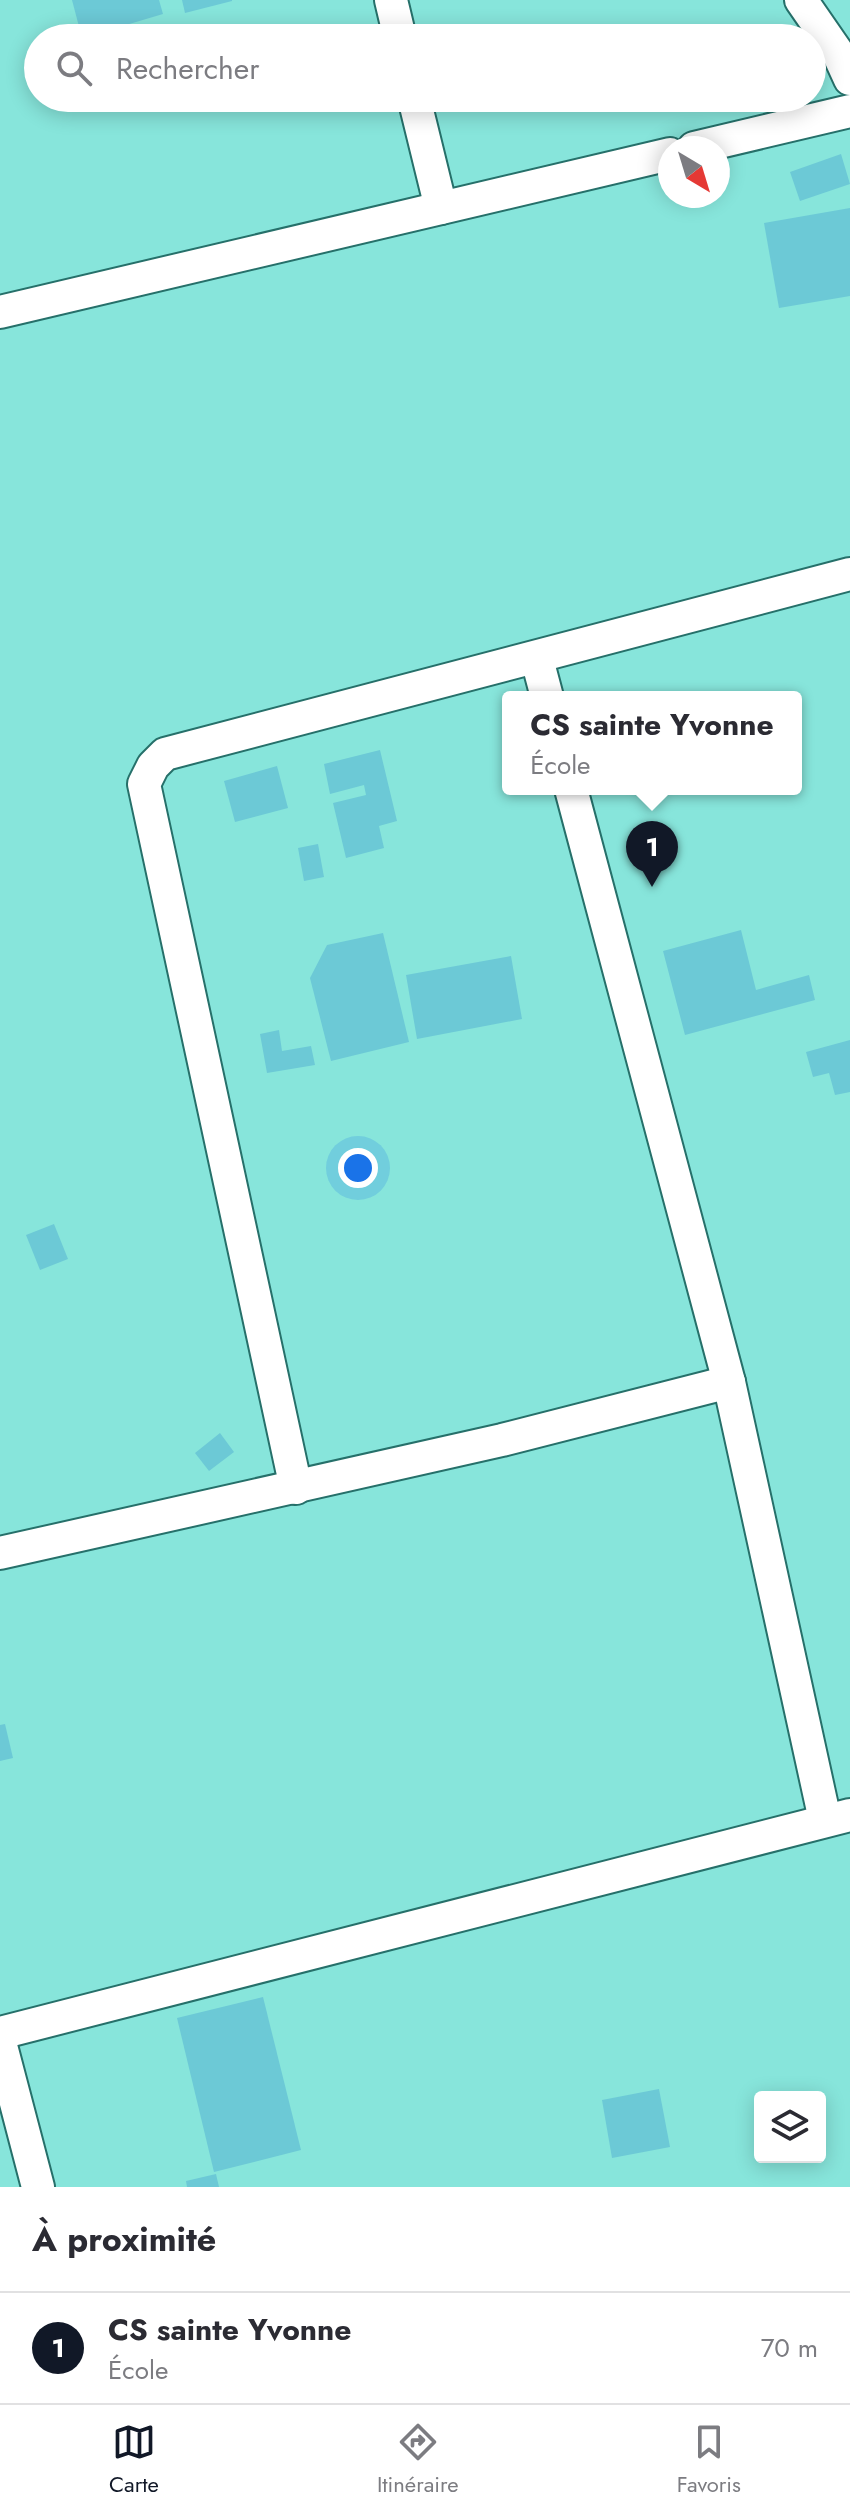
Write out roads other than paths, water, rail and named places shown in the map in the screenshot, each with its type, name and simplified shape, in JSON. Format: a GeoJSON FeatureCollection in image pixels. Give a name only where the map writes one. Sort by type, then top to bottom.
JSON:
{"type":"FeatureCollection","features":[{"type":"Feature","properties":{"kind":"street"},"geometry":{"type":"LineString","coordinates":[[391,0],[397,24]]}},
{"type":"Feature","properties":{"kind":"street"},"geometry":{"type":"LineString","coordinates":[[812,4],[823,24]]}},
{"type":"Feature","properties":{"kind":"street"},"geometry":{"type":"LineString","coordinates":[[826,30],[846,67]]}},
{"type":"Feature","properties":{"kind":"street"},"geometry":{"type":"LineString","coordinates":[[730,139],[850,111]]}},
{"type":"Feature","properties":{"kind":"street"},"geometry":{"type":"LineString","coordinates":[[417,112],[441,208]]}},
{"type":"Feature","properties":{"kind":"street"},"geometry":{"type":"LineString","coordinates":[[0,312],[658,157]]}},
{"type":"Feature","properties":{"kind":"street"},"geometry":{"type":"LineString","coordinates":[[296,1488],[144,784],[153,766],[165,754],[537,659],[850,574]]}},
{"type":"Feature","properties":{"kind":"street"},"geometry":{"type":"LineString","coordinates":[[537,659],[545,691]]}},
{"type":"Feature","properties":{"kind":"street"},"geometry":{"type":"LineString","coordinates":[[0,2033],[838,1817],[729,1382],[573,795]]}},
{"type":"Feature","properties":{"kind":"street"},"geometry":{"type":"LineString","coordinates":[[0,1553],[296,1488],[729,1382]]}},
{"type":"Feature","properties":{"kind":"street"},"geometry":{"type":"LineString","coordinates":[[0,2042],[38,2187]]}},
{"type":"Feature","properties":{"kind":"place","name":"CS sainte Yvonne"},"geometry":{"type":"Point","coordinates":[652,887]}}]}
